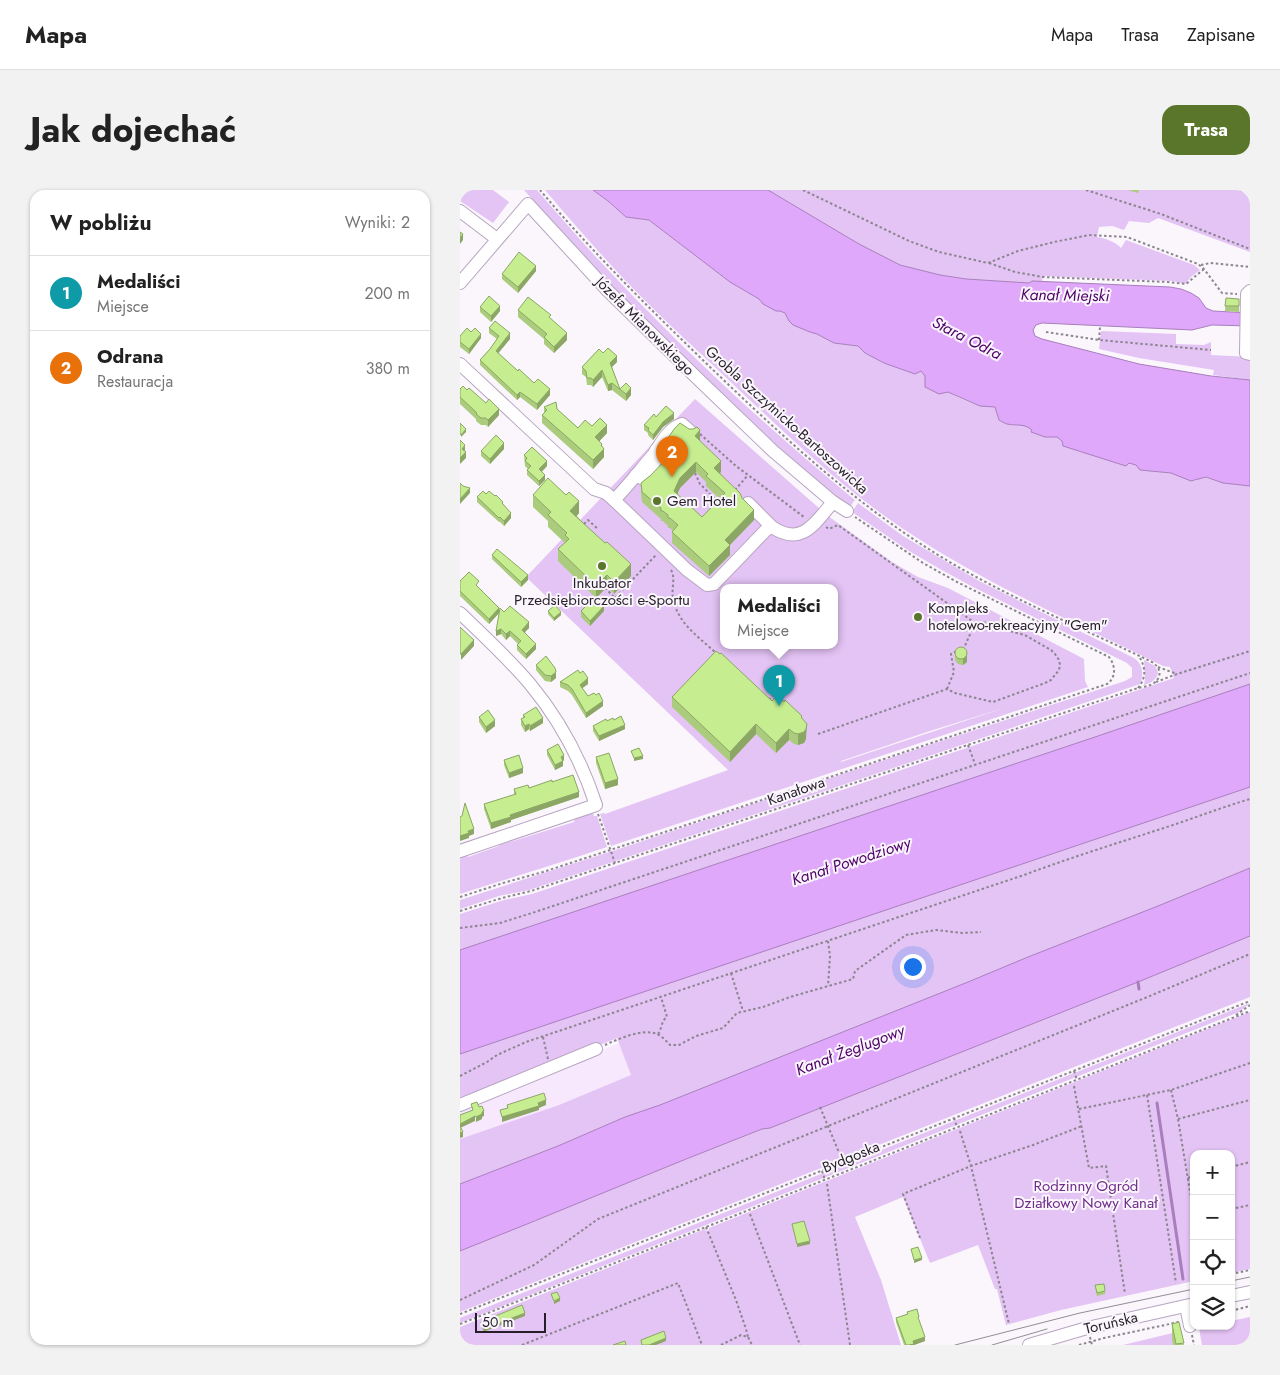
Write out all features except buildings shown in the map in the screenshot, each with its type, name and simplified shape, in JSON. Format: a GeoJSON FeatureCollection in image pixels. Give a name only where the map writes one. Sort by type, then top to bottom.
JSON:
{"type":"FeatureCollection","features":[{"type":"Feature","properties":{"kind":"street","name":"Józefa Mianowskiego"},"geometry":{"type":"LineString","coordinates":[[460,283],[528,204],[622,304],[773,451],[833,502],[847,511]]}},
{"type":"Feature","properties":{"kind":"street"},"geometry":{"type":"LineString","coordinates":[[460,212],[497,239]]}},
{"type":"Feature","properties":{"kind":"street"},"geometry":{"type":"LineString","coordinates":[[1249,293],[1246,353],[1250,354]]}},
{"type":"Feature","properties":{"kind":"street"},"geometry":{"type":"LineString","coordinates":[[460,364],[594,489],[606,493],[687,570],[708,585],[714,584],[766,530],[772,527]]}},
{"type":"Feature","properties":{"kind":"street"},"geometry":{"type":"LineString","coordinates":[[614,500],[657,451],[674,428],[682,424],[690,432]]}},
{"type":"Feature","properties":{"kind":"street"},"geometry":{"type":"LineString","coordinates":[[748,503],[772,527],[782,533],[790,534],[806,532],[833,502]]}},
{"type":"Feature","properties":{"kind":"street"},"geometry":{"type":"LineString","coordinates":[[460,613],[515,667],[554,716],[578,760],[596,805],[460,851]]}},
{"type":"Feature","properties":{"kind":"street"},"geometry":{"type":"LineString","coordinates":[[460,1105],[596,1049]]}},
{"type":"Feature","properties":{"kind":"street"},"geometry":{"type":"LineString","coordinates":[[1235,1295],[1250,1292]]}},
{"type":"Feature","properties":{"kind":"street"},"geometry":{"type":"LineString","coordinates":[[1189,1322],[1190,1305]]}},
{"type":"Feature","properties":{"kind":"street","name":"Toruńska"},"geometry":{"type":"LineString","coordinates":[[1028,1345],[1087,1328],[1190,1305]]}},
{"type":"Feature","properties":{"kind":"path","name":"Grobla Szczytnicko-Bartoszowicka"},"geometry":{"type":"LineString","coordinates":[[540,190],[608,266],[682,340],[773,426],[858,500],[909,536],[1004,592],[1152,662],[1158,667],[1177,674]]}},
{"type":"Feature","properties":{"kind":"path"},"geometry":{"type":"LineString","coordinates":[[803,190],[909,241],[939,252],[988,263],[1015,272],[1043,277],[1186,284],[1204,269]]}},
{"type":"Feature","properties":{"kind":"path"},"geometry":{"type":"LineString","coordinates":[[1086,190],[1161,214],[1250,249]]}},
{"type":"Feature","properties":{"kind":"path"},"geometry":{"type":"LineString","coordinates":[[1240,190],[1250,192]]}},
{"type":"Feature","properties":{"kind":"path"},"geometry":{"type":"LineString","coordinates":[[988,263],[1018,251],[1089,235],[1127,237],[1201,265],[1250,267]]}},
{"type":"Feature","properties":{"kind":"path"},"geometry":{"type":"LineString","coordinates":[[1201,265],[1222,293],[1249,293]]}},
{"type":"Feature","properties":{"kind":"path"},"geometry":{"type":"LineString","coordinates":[[1099,340],[1100,327]]}},
{"type":"Feature","properties":{"kind":"path"},"geometry":{"type":"LineString","coordinates":[[1046,332],[1099,340],[1211,350]]}},
{"type":"Feature","properties":{"kind":"path"},"geometry":{"type":"LineString","coordinates":[[690,432],[694,430],[748,475],[816,523],[829,529],[838,525],[975,623],[992,622],[999,624],[1008,631],[1025,635],[1051,650],[1059,660],[1059,670],[1051,680],[993,702],[955,693],[947,689],[818,734]]}},
{"type":"Feature","properties":{"kind":"path"},"geometry":{"type":"LineString","coordinates":[[693,469],[700,484],[716,500],[725,500]]}},
{"type":"Feature","properties":{"kind":"path"},"geometry":{"type":"LineString","coordinates":[[731,494],[748,475]]}},
{"type":"Feature","properties":{"kind":"path"},"geometry":{"type":"LineString","coordinates":[[460,897],[741,807],[1111,681],[1114,672],[1109,657],[950,578],[907,552],[847,511]]}},
{"type":"Feature","properties":{"kind":"path"},"geometry":{"type":"LineString","coordinates":[[580,528],[588,520],[598,529]]}},
{"type":"Feature","properties":{"kind":"path"},"geometry":{"type":"LineString","coordinates":[[602,585],[615,598],[656,555],[658,558]]}},
{"type":"Feature","properties":{"kind":"path"},"geometry":{"type":"LineString","coordinates":[[669,568],[673,576],[672,596],[677,613],[686,625],[721,658]]}},
{"type":"Feature","properties":{"kind":"path"},"geometry":{"type":"LineString","coordinates":[[947,689],[954,672],[951,654],[964,648],[975,623]]}},
{"type":"Feature","properties":{"kind":"path","name":"Kanałowa"},"geometry":{"type":"LineString","coordinates":[[460,911],[615,864],[1250,651]]}},
{"type":"Feature","properties":{"kind":"path"},"geometry":{"type":"LineString","coordinates":[[1138,656],[1142,662],[1144,681],[1138,688]]}},
{"type":"Feature","properties":{"kind":"path"},"geometry":{"type":"LineString","coordinates":[[1154,683],[1160,672],[1158,667]]}},
{"type":"Feature","properties":{"kind":"path"},"geometry":{"type":"LineString","coordinates":[[460,928],[500,923],[532,913],[1250,673]]}},
{"type":"Feature","properties":{"kind":"path"},"geometry":{"type":"LineString","coordinates":[[767,702],[776,692]]}},
{"type":"Feature","properties":{"kind":"path"},"geometry":{"type":"LineString","coordinates":[[968,745],[975,765]]}},
{"type":"Feature","properties":{"kind":"path"},"geometry":{"type":"LineString","coordinates":[[460,1076],[488,1062],[497,1055],[543,1037],[1024,876],[1056,863],[1221,807],[1250,799]]}},
{"type":"Feature","properties":{"kind":"path"},"geometry":{"type":"LineString","coordinates":[[596,805],[615,864]]}},
{"type":"Feature","properties":{"kind":"path"},"geometry":{"type":"LineString","coordinates":[[596,1049],[619,1039],[650,1032],[658,1034],[670,1044],[679,1044],[696,1036],[723,1028],[737,1013],[763,1007],[790,997],[853,979],[855,971],[906,935],[936,930],[962,933],[981,932]]}},
{"type":"Feature","properties":{"kind":"path"},"geometry":{"type":"LineString","coordinates":[[828,941],[830,956],[828,986]]}},
{"type":"Feature","properties":{"kind":"path"},"geometry":{"type":"LineString","coordinates":[[460,1300],[534,1265],[598,1220],[1250,954]]}},
{"type":"Feature","properties":{"kind":"path"},"geometry":{"type":"LineString","coordinates":[[731,973],[743,1011]]}},
{"type":"Feature","properties":{"kind":"path"},"geometry":{"type":"LineString","coordinates":[[658,1034],[661,1031],[664,1019],[667,1017],[661,997]]}},
{"type":"Feature","properties":{"kind":"path"},"geometry":{"type":"LineString","coordinates":[[460,1314],[1250,1000]]}},
{"type":"Feature","properties":{"kind":"path"},"geometry":{"type":"LineString","coordinates":[[1234,1017],[1250,1005]]}},
{"type":"Feature","properties":{"kind":"path","name":"Bydgoska"},"geometry":{"type":"LineString","coordinates":[[460,1324],[1250,1011]]}},
{"type":"Feature","properties":{"kind":"path"},"geometry":{"type":"LineString","coordinates":[[543,1037],[550,1068]]}},
{"type":"Feature","properties":{"kind":"path"},"geometry":{"type":"LineString","coordinates":[[1079,1109],[1171,1090],[1250,1063]]}},
{"type":"Feature","properties":{"kind":"path"},"geometry":{"type":"LineString","coordinates":[[1074,1071],[1077,1080]]}},
{"type":"Feature","properties":{"kind":"path"},"geometry":{"type":"LineString","coordinates":[[1074,1086],[1089,1168],[1106,1166],[1125,1294]]}},
{"type":"Feature","properties":{"kind":"path"},"geometry":{"type":"LineString","coordinates":[[1171,1090],[1178,1119],[1191,1195]]}},
{"type":"Feature","properties":{"kind":"path"},"geometry":{"type":"LineString","coordinates":[[1147,1095],[1176,1284]]}},
{"type":"Feature","properties":{"kind":"path"},"geometry":{"type":"LineString","coordinates":[[1178,1119],[1250,1100]]}},
{"type":"Feature","properties":{"kind":"path"},"geometry":{"type":"LineString","coordinates":[[820,1107],[843,1162]]}},
{"type":"Feature","properties":{"kind":"path"},"geometry":{"type":"LineString","coordinates":[[954,1118],[957,1127]]}},
{"type":"Feature","properties":{"kind":"path"},"geometry":{"type":"LineString","coordinates":[[920,1238],[903,1194],[971,1166],[1082,1126]]}},
{"type":"Feature","properties":{"kind":"path"},"geometry":{"type":"LineString","coordinates":[[960,1131],[971,1166],[1009,1324]]}},
{"type":"Feature","properties":{"kind":"path"},"geometry":{"type":"LineString","coordinates":[[1235,1165],[1250,1162]]}},
{"type":"Feature","properties":{"kind":"path"},"geometry":{"type":"LineString","coordinates":[[822,1171],[825,1180]]}},
{"type":"Feature","properties":{"kind":"path"},"geometry":{"type":"LineString","coordinates":[[827,1184],[850,1345]]}},
{"type":"Feature","properties":{"kind":"path"},"geometry":{"type":"LineString","coordinates":[[1235,1208],[1250,1205]]}},
{"type":"Feature","properties":{"kind":"path"},"geometry":{"type":"LineString","coordinates":[[750,1214],[800,1345]]}},
{"type":"Feature","properties":{"kind":"path"},"geometry":{"type":"LineString","coordinates":[[706,1227],[752,1345]]}},
{"type":"Feature","properties":{"kind":"path"},"geometry":{"type":"LineString","coordinates":[[1235,1273],[1250,1270]]}},
{"type":"Feature","properties":{"kind":"path"},"geometry":{"type":"LineString","coordinates":[[522,1345],[678,1283],[702,1345]]}},
{"type":"Feature","properties":{"kind":"path"},"geometry":{"type":"LineString","coordinates":[[1235,1309],[1250,1306]]}},
{"type":"Feature","properties":{"kind":"path"},"geometry":{"type":"LineString","coordinates":[[1079,1345],[1104,1338],[1189,1322]]}},
{"type":"Feature","properties":{"kind":"path"},"geometry":{"type":"LineString","coordinates":[[721,1345],[741,1335],[748,1337]]}},
{"type":"Feature","properties":{"kind":"shaded area"},"geometry":{"type":"Polygon","coordinates":[[[619,1043],[631,1075],[559,1105],[460,1139],[460,1110],[619,1043]]]}},
{"type":"Feature","properties":{"kind":"green space"},"geometry":{"type":"Polygon","coordinates":[[[460,190],[493,190],[509,202],[493,223],[460,201],[460,190]]]}},
{"type":"Feature","properties":{"kind":"green space"},"geometry":{"type":"Polygon","coordinates":[[[524,190],[537,190],[595,256],[689,352],[754,413],[855,500],[848,509],[799,467],[604,280],[524,190]]]}},
{"type":"Feature","properties":{"kind":"green space"},"geometry":{"type":"Polygon","coordinates":[[[545,190],[593,190],[597,192],[626,217],[649,220],[730,282],[759,299],[763,304],[785,313],[789,321],[834,343],[858,346],[865,353],[884,363],[921,371],[939,387],[956,396],[981,406],[995,407],[999,420],[1006,424],[1026,426],[1032,430],[1031,432],[1045,437],[1057,437],[1062,441],[1136,465],[1140,470],[1171,473],[1195,481],[1205,477],[1223,483],[1250,486],[1250,684],[460,950],[460,914],[504,900],[532,894],[1174,678],[1170,667],[1163,666],[1003,588],[941,553],[887,518],[798,445],[656,311],[610,264],[545,190]]]}},
{"type":"Feature","properties":{"kind":"green space"},"geometry":{"type":"Polygon","coordinates":[[[768,190],[1250,190],[1250,252],[1158,218],[1149,223],[1129,221],[1124,230],[1112,226],[1099,227],[1097,237],[1110,241],[1121,248],[1126,240],[1194,265],[1200,270],[1185,284],[1173,281],[1043,276],[1042,282],[1032,281],[1029,283],[966,279],[900,265],[859,244],[768,190]]]}},
{"type":"Feature","properties":{"kind":"green space"},"geometry":{"type":"Polygon","coordinates":[[[1101,331],[1176,334],[1176,344],[1204,345],[1211,342],[1211,355],[1250,357],[1250,380],[1213,375],[1214,370],[1139,358],[1099,349],[1101,331]]]}},
{"type":"Feature","properties":{"kind":"green space","name":"Kompleks hotelowo-rekreacyjny \"Gem\""},"geometry":{"type":"Polygon","coordinates":[[[695,399],[828,516],[892,562],[918,577],[948,588],[1084,659],[1085,681],[1088,687],[611,846],[600,814],[605,814],[728,770],[526,577],[695,399]],[[1007,707],[930,731],[841,762],[1007,707]]]}},
{"type":"Feature","properties":{"kind":"green space"},"geometry":{"type":"Polygon","coordinates":[[[858,503],[903,536],[979,581],[1134,658],[1142,670],[1140,684],[529,890],[499,896],[460,909],[460,900],[628,846],[1125,681],[1132,677],[1132,668],[1127,663],[971,586],[909,551],[852,512],[858,503]]]}},
{"type":"Feature","properties":{"kind":"green space"},"geometry":{"type":"Polygon","coordinates":[[[1144,660],[1155,666],[1158,672],[1153,681],[1144,685],[1145,679],[1144,660]]]}},
{"type":"Feature","properties":{"kind":"green space"},"geometry":{"type":"Polygon","coordinates":[[[1250,787],[1250,868],[460,1184],[460,1139],[559,1105],[631,1075],[617,1038],[460,1103],[460,1054],[1250,787]]]}},
{"type":"Feature","properties":{"kind":"green space"},"geometry":{"type":"Polygon","coordinates":[[[592,811],[594,816],[597,816],[607,847],[460,894],[460,855],[467,855],[468,857],[499,846],[499,843],[510,842],[574,822],[575,817],[592,811]]]}},
{"type":"Feature","properties":{"kind":"green space"},"geometry":{"type":"Polygon","coordinates":[[[1250,936],[1250,997],[460,1312],[460,1251],[724,1144],[762,1129],[770,1128],[1250,936]]]}},
{"type":"Feature","properties":{"kind":"green space"},"geometry":{"type":"Polygon","coordinates":[[[1250,1003],[1239,1012],[460,1323],[460,1318],[1250,1003]]]}},
{"type":"Feature","properties":{"kind":"green space","name":"Rodzinny Ogród Działkowy Nowy Kanał"},"geometry":{"type":"Polygon","coordinates":[[[1250,1012],[1250,1269],[1235,1272],[1235,1150],[1190,1150],[1190,1282],[1061,1310],[1006,1325],[997,1289],[995,1289],[978,1245],[930,1263],[903,1197],[855,1217],[881,1280],[901,1345],[460,1345],[460,1327],[705,1229],[706,1231],[709,1230],[709,1228],[1250,1012]]]}},
{"type":"Feature","properties":{"kind":"green space"},"geometry":{"type":"Polygon","coordinates":[[[1250,1317],[1250,1345],[1202,1345],[1199,1330],[1235,1330],[1235,1320],[1250,1317]]]}},
{"type":"Feature","properties":{"kind":"green space"},"geometry":{"type":"Polygon","coordinates":[[[1181,1331],[1184,1345],[1123,1345],[1181,1331]]]}},
{"type":"Feature","properties":{"kind":"water"},"geometry":{"type":"Polygon","coordinates":[[[593,190],[768,190],[859,244],[900,265],[966,279],[1029,283],[1032,281],[1170,287],[1191,293],[1199,298],[1206,308],[1213,311],[1250,313],[1250,326],[1212,325],[1192,330],[1042,323],[1036,325],[1033,330],[1035,336],[1042,339],[1139,364],[1211,376],[1250,380],[1250,486],[1223,483],[1206,477],[1191,481],[1171,473],[1140,470],[1136,465],[1129,463],[1126,466],[1063,446],[1062,441],[1057,437],[1045,437],[1031,432],[1032,430],[1026,426],[1005,423],[999,420],[995,407],[980,406],[948,392],[939,394],[925,387],[925,376],[921,371],[915,374],[884,363],[865,353],[858,346],[834,343],[793,325],[785,313],[776,311],[763,304],[759,299],[730,282],[649,220],[626,217],[593,190]]]}},
{"type":"Feature","properties":{"kind":"water","name":"Kanał Powodziowy"},"geometry":{"type":"Polygon","coordinates":[[[1250,684],[1250,787],[460,1054],[460,950],[1250,684]]]}},
{"type":"Feature","properties":{"kind":"water","name":"Kanał Żeglugowy"},"geometry":{"type":"Polygon","coordinates":[[[1250,868],[1250,936],[770,1128],[762,1129],[724,1144],[460,1251],[460,1184],[1250,868]]]}},
{"type":"Feature","properties":{"kind":"waterway"},"geometry":{"type":"LineString","coordinates":[[1138,982],[1139,989]]}},
{"type":"Feature","properties":{"kind":"waterway"},"geometry":{"type":"LineString","coordinates":[[1157,1103],[1183,1279]]}},
{"type":"Feature","properties":{"kind":"tram line"},"geometry":{"type":"LineString","coordinates":[[1235,1280],[1250,1277]]}},
{"type":"Feature","properties":{"kind":"tram line"},"geometry":{"type":"LineString","coordinates":[[955,1345],[1080,1313],[1190,1290]]}},
{"type":"Feature","properties":{"kind":"tram line"},"geometry":{"type":"LineString","coordinates":[[992,1345],[1047,1329]]}},
{"type":"Feature","properties":{"kind":"place","name":"Odrana"},"geometry":{"type":"Point","coordinates":[672,477]}},
{"type":"Feature","properties":{"kind":"place","name":"Gem Hotel"},"geometry":{"type":"Point","coordinates":[657,501]}},
{"type":"Feature","properties":{"kind":"place","name":"Inkubator Przedsiębiorczości e-Sportu"},"geometry":{"type":"Point","coordinates":[602,566]}},
{"type":"Feature","properties":{"kind":"place","name":"Kompleks hotelowo-rekreacyjny \"Gem\""},"geometry":{"type":"Point","coordinates":[918,617]}},
{"type":"Feature","properties":{"kind":"place","name":"Medaliści"},"geometry":{"type":"Point","coordinates":[779,706]}},
{"type":"Feature","properties":{"kind":"water label","name":"Kanał Miejski"},"geometry":{"type":"Point","coordinates":[1065,295]}},
{"type":"Feature","properties":{"kind":"water label","name":"Stara Odra"},"geometry":{"type":"Point","coordinates":[967,338]}}]}
